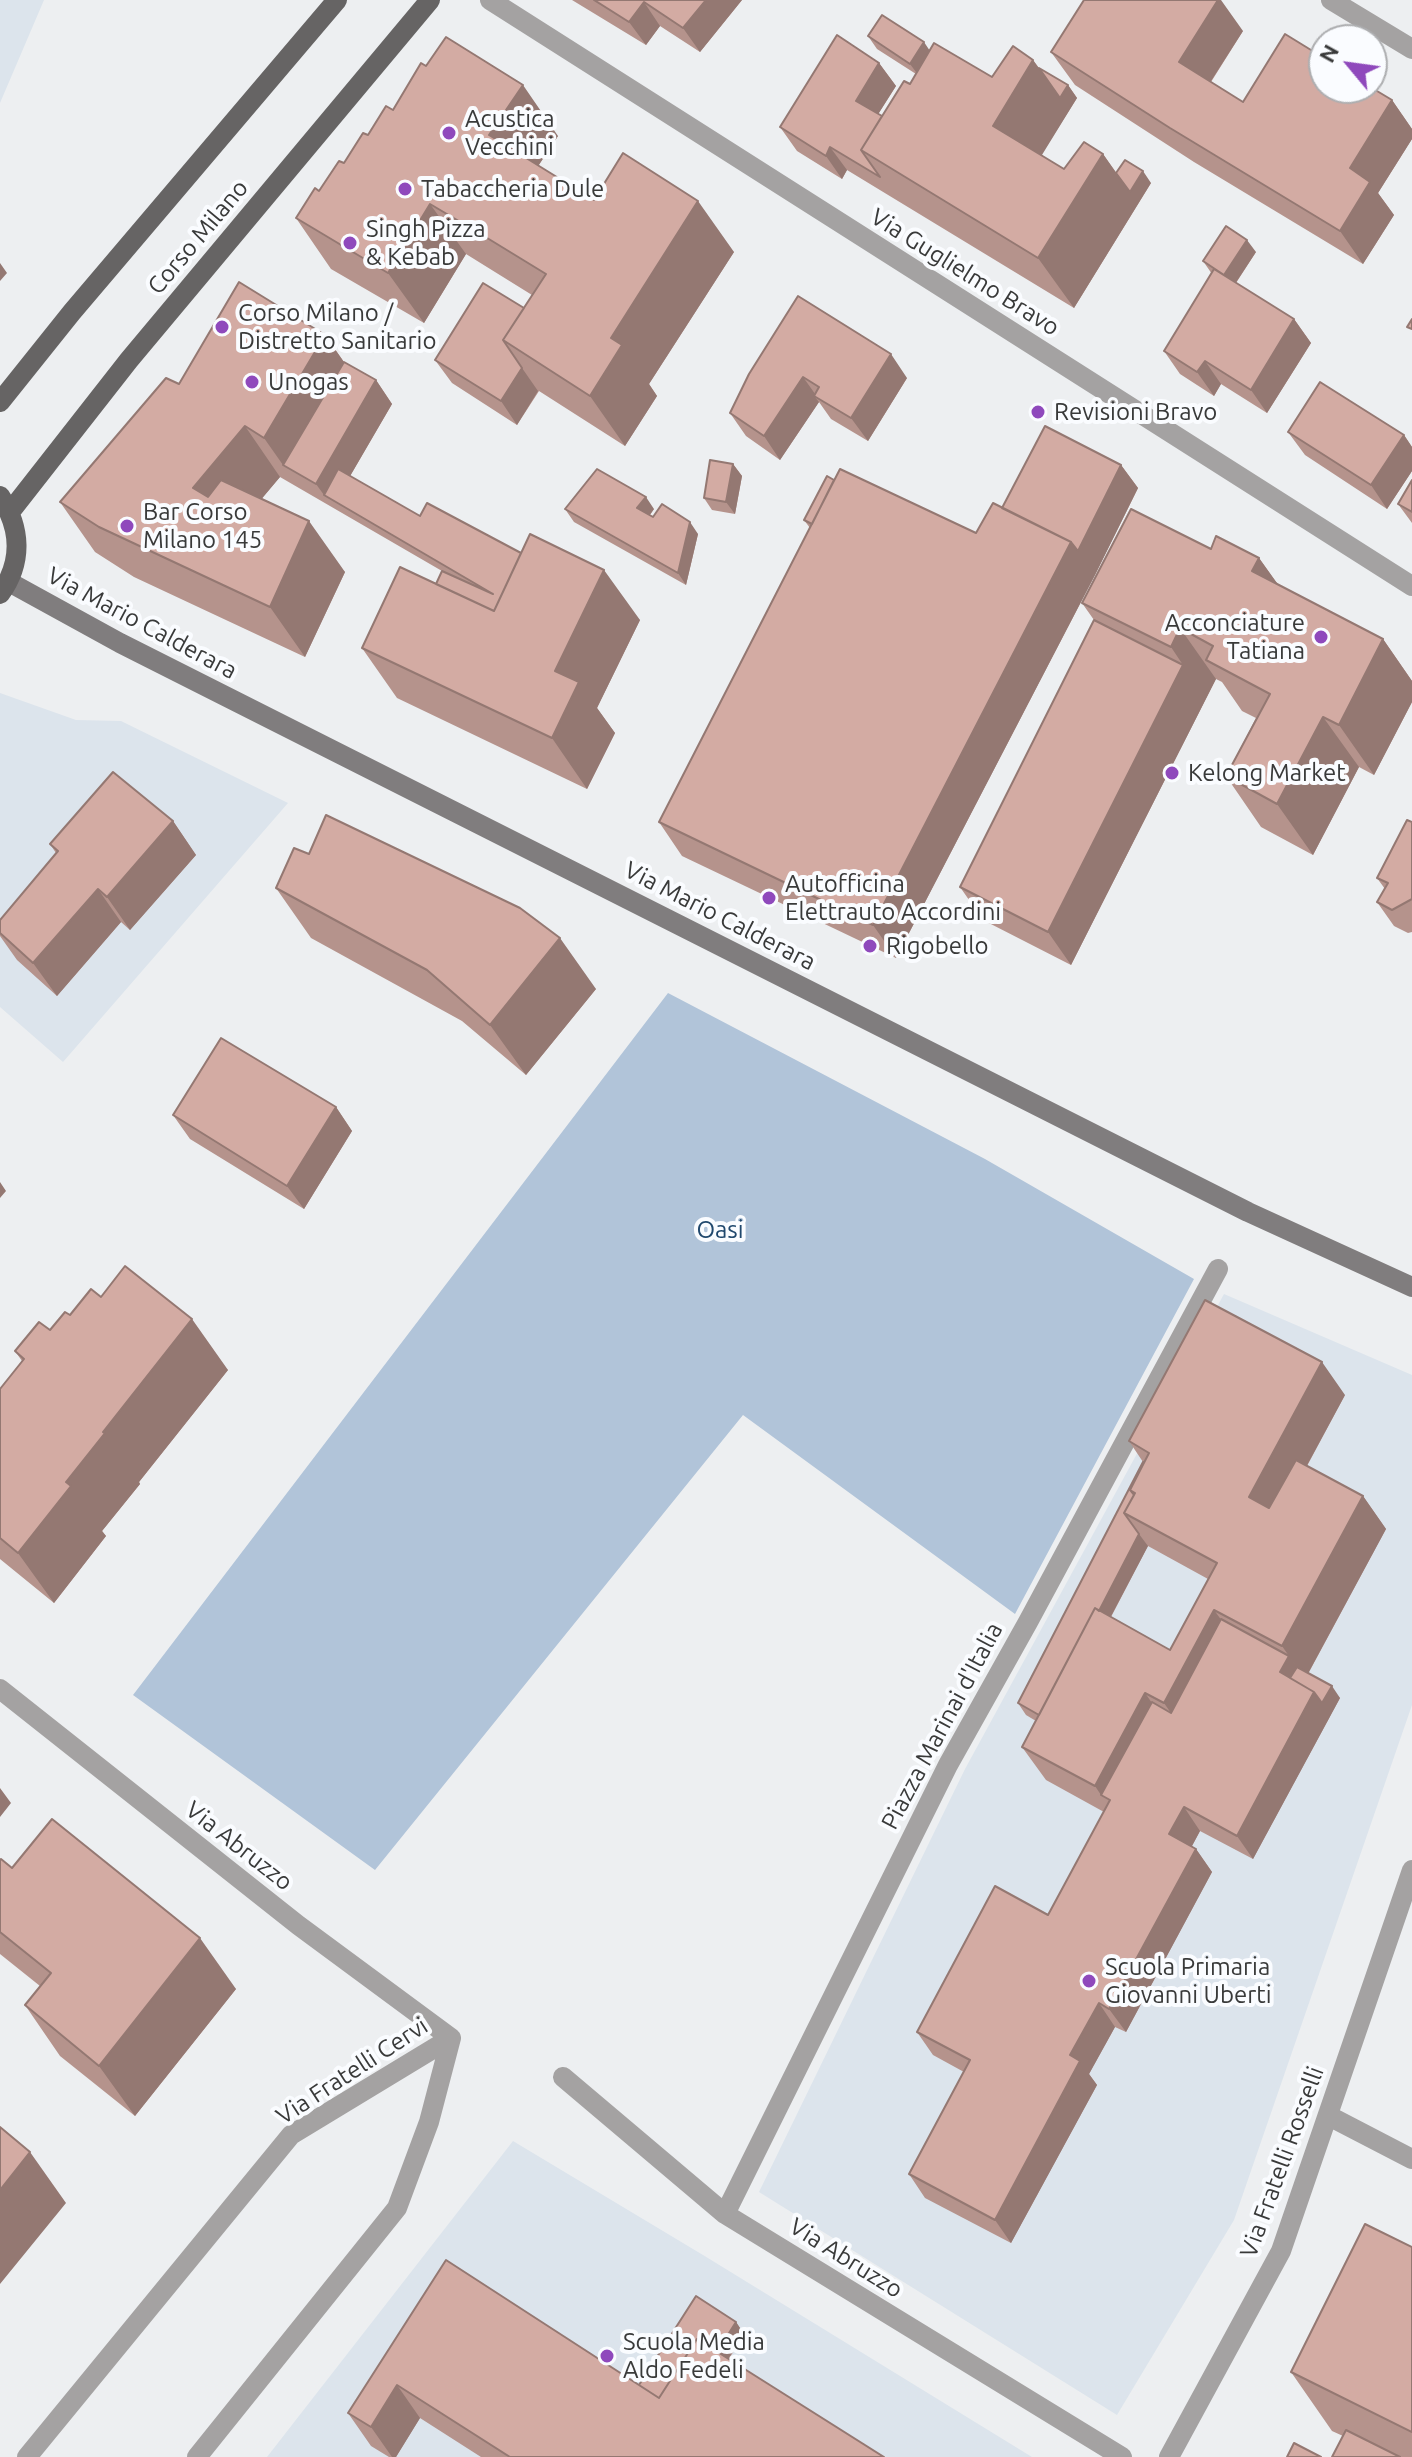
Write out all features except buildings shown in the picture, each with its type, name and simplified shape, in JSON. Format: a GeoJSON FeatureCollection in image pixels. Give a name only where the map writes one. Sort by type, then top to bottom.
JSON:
{"type":"FeatureCollection","features":[{"type":"Feature","properties":{"kind":"main road","name":"Corso Milano"},"geometry":{"type":"LineString","coordinates":[[0,402],[72,312],[337,0]]}},
{"type":"Feature","properties":{"kind":"main road","name":"Corso Milano"},"geometry":{"type":"LineString","coordinates":[[5,504],[430,0]]}},
{"type":"Feature","properties":{"kind":"main road"},"geometry":{"type":"LineString","coordinates":[[4,588],[17,559],[17,535],[5,504]]}},
{"type":"Feature","properties":{"kind":"street","name":"Via Guglielmo Bravo"},"geometry":{"type":"LineString","coordinates":[[490,0],[1412,586]]}},
{"type":"Feature","properties":{"kind":"street"},"geometry":{"type":"LineString","coordinates":[[1331,0],[1412,49]]}},
{"type":"Feature","properties":{"kind":"street","name":"Via Mario Calderara"},"geometry":{"type":"LineString","coordinates":[[4,588],[120,643],[1234,1205],[1412,1287]]}},
{"type":"Feature","properties":{"kind":"street","name":"Piazza Marinai d'Italia"},"geometry":{"type":"LineString","coordinates":[[725,2214],[948,1765],[1218,1269]]}},
{"type":"Feature","properties":{"kind":"street","name":"Via Abruzzo"},"geometry":{"type":"LineString","coordinates":[[0,1689],[298,1925],[451,2038]]}},
{"type":"Feature","properties":{"kind":"street","name":"Via Fratelli Rosselli"},"geometry":{"type":"LineString","coordinates":[[1169,2457],[1281,2251],[1412,1870]]}},
{"type":"Feature","properties":{"kind":"street","name":"Via Fratelli Cervi"},"geometry":{"type":"LineString","coordinates":[[27,2457],[291,2135],[451,2038]]}},
{"type":"Feature","properties":{"kind":"street","name":"Via Fratelli Cervi"},"geometry":{"type":"LineString","coordinates":[[197,2457],[397,2208],[429,2122],[451,2038]]}},
{"type":"Feature","properties":{"kind":"street","name":"Via Abruzzo"},"geometry":{"type":"LineString","coordinates":[[563,2077],[725,2214],[1122,2457]]}},
{"type":"Feature","properties":{"kind":"street"},"geometry":{"type":"LineString","coordinates":[[1329,2116],[1412,2159]]}},
{"type":"Feature","properties":{"kind":"shaded area"},"geometry":{"type":"Polygon","coordinates":[[[0,0],[44,0],[0,103],[0,0]]]}},
{"type":"Feature","properties":{"kind":"shaded area"},"geometry":{"type":"Polygon","coordinates":[[[0,693],[76,720],[121,721],[288,803],[63,1062],[0,1007],[0,693]]]}},
{"type":"Feature","properties":{"kind":"shaded area","name":"Scuola Primaria Giovanni Uberti"},"geometry":{"type":"Polygon","coordinates":[[[1224,1294],[1412,1375],[1412,1705],[1234,2220],[1117,2415],[759,2192],[965,1769],[1224,1294]]]}},
{"type":"Feature","properties":{"kind":"shaded area","name":"Scuola Media Aldo Fedeli"},"geometry":{"type":"Polygon","coordinates":[[[513,2141],[703,2255],[1032,2457],[267,2457],[513,2141]]]}},
{"type":"Feature","properties":{"kind":"green space","name":"Oasi"},"geometry":{"type":"Polygon","coordinates":[[[668,993],[985,1159],[1194,1279],[1015,1614],[743,1415],[375,1870],[133,1695],[668,993]]]}},
{"type":"Feature","properties":{"kind":"place","name":"Acustica Vecchini"},"geometry":{"type":"Point","coordinates":[449,133]}},
{"type":"Feature","properties":{"kind":"place","name":"Tabaccheria Dule"},"geometry":{"type":"Point","coordinates":[405,189]}},
{"type":"Feature","properties":{"kind":"place","name":"Singh Pizza & Kebab"},"geometry":{"type":"Point","coordinates":[350,243]}},
{"type":"Feature","properties":{"kind":"place","name":"Corso Milano / Distretto Sanitario"},"geometry":{"type":"Point","coordinates":[222,327]}},
{"type":"Feature","properties":{"kind":"place","name":"Unogas"},"geometry":{"type":"Point","coordinates":[252,382]}},
{"type":"Feature","properties":{"kind":"place","name":"Revisioni Bravo"},"geometry":{"type":"Point","coordinates":[1038,412]}},
{"type":"Feature","properties":{"kind":"place","name":"Bar Corso Milano 145"},"geometry":{"type":"Point","coordinates":[127,526]}},
{"type":"Feature","properties":{"kind":"place","name":"Acconciature Tatiana"},"geometry":{"type":"Point","coordinates":[1321,637]}},
{"type":"Feature","properties":{"kind":"place","name":"Kelong Market"},"geometry":{"type":"Point","coordinates":[1172,773]}},
{"type":"Feature","properties":{"kind":"place","name":"Autofficina Elettrauto Accordini"},"geometry":{"type":"Point","coordinates":[769,898]}},
{"type":"Feature","properties":{"kind":"place","name":"Rigobello"},"geometry":{"type":"Point","coordinates":[870,946]}},
{"type":"Feature","properties":{"kind":"place","name":"Scuola Primaria Giovanni Uberti"},"geometry":{"type":"Point","coordinates":[1089,1981]}},
{"type":"Feature","properties":{"kind":"place","name":"Scuola Media Aldo Fedeli"},"geometry":{"type":"Point","coordinates":[607,2356]}}]}
